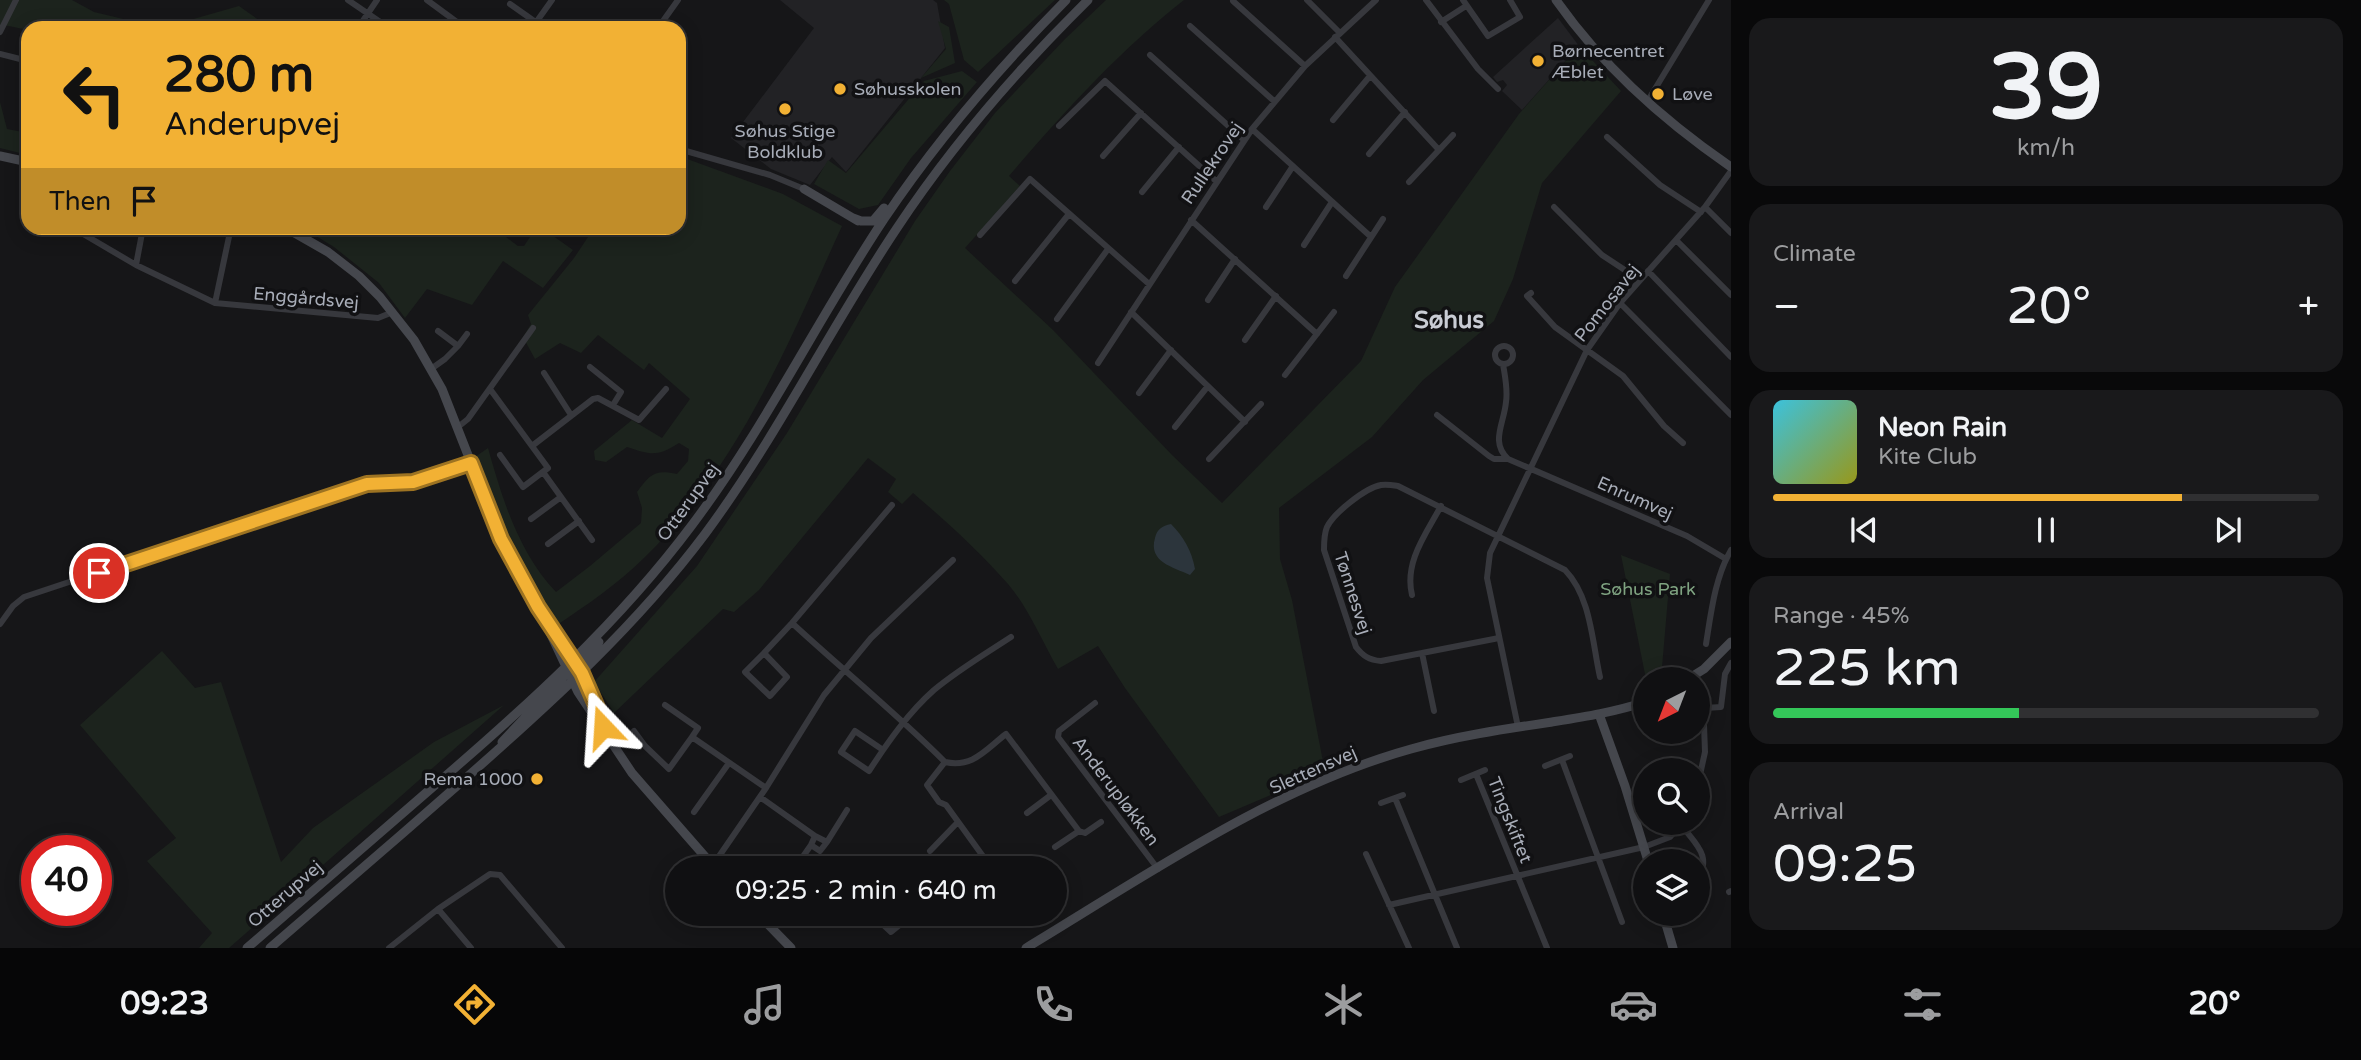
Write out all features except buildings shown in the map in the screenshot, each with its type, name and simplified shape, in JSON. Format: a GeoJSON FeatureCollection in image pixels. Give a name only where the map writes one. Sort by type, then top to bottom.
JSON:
{"type":"FeatureCollection","features":[{"type":"Feature","properties":{"kind":"street"},"geometry":{"type":"LineString","coordinates":[[0,32],[16,0]]}},
{"type":"Feature","properties":{"kind":"street"},"geometry":{"type":"LineString","coordinates":[[348,0],[379,21]]}},
{"type":"Feature","properties":{"kind":"street"},"geometry":{"type":"LineString","coordinates":[[363,21],[377,0]]}},
{"type":"Feature","properties":{"kind":"street"},"geometry":{"type":"LineString","coordinates":[[427,0],[456,21]]}},
{"type":"Feature","properties":{"kind":"street"},"geometry":{"type":"LineString","coordinates":[[537,21],[552,0]]}},
{"type":"Feature","properties":{"kind":"street"},"geometry":{"type":"LineString","coordinates":[[663,21],[678,0]]}},
{"type":"Feature","properties":{"kind":"street","name":"Otterupvej"},"geometry":{"type":"LineString","coordinates":[[270,948],[573,683],[578,667],[692,526],[761,426],[876,232],[913,177],[997,72],[1066,0]]}},
{"type":"Feature","properties":{"kind":"street","name":"Otterupvej"},"geometry":{"type":"LineString","coordinates":[[578,667],[663,585],[704,535],[773,434],[888,241],[926,185],[1009,82],[1087,0]]}},
{"type":"Feature","properties":{"kind":"street"},"geometry":{"type":"LineString","coordinates":[[1307,0],[1370,76],[1439,150]]}},
{"type":"Feature","properties":{"kind":"street","name":"Rullekrovej"},"geometry":{"type":"LineString","coordinates":[[1098,363],[1252,129],[1305,66],[1376,0]]}},
{"type":"Feature","properties":{"kind":"street"},"geometry":{"type":"LineString","coordinates":[[1426,0],[1441,22],[1498,89]]}},
{"type":"Feature","properties":{"kind":"street"},"geometry":{"type":"LineString","coordinates":[[1441,22],[1464,3],[1472,10],[1488,36],[1520,17],[1510,0]]}},
{"type":"Feature","properties":{"kind":"street"},"geometry":{"type":"LineString","coordinates":[[1556,0],[1590,44],[1647,102],[1731,169]]}},
{"type":"Feature","properties":{"kind":"street"},"geometry":{"type":"LineString","coordinates":[[1647,102],[1709,0]]}},
{"type":"Feature","properties":{"kind":"street"},"geometry":{"type":"LineString","coordinates":[[1233,1],[1305,66]]}},
{"type":"Feature","properties":{"kind":"street"},"geometry":{"type":"LineString","coordinates":[[510,4],[529,21]]}},
{"type":"Feature","properties":{"kind":"street"},"geometry":{"type":"LineString","coordinates":[[1190,26],[1274,101]]}},
{"type":"Feature","properties":{"kind":"street"},"geometry":{"type":"LineString","coordinates":[[0,54],[21,59]]}},
{"type":"Feature","properties":{"kind":"street"},"geometry":{"type":"LineString","coordinates":[[1150,55],[1244,140]]}},
{"type":"Feature","properties":{"kind":"street"},"geometry":{"type":"LineString","coordinates":[[1333,120],[1370,76]]}},
{"type":"Feature","properties":{"kind":"street"},"geometry":{"type":"LineString","coordinates":[[1059,125],[1105,81],[1216,181]]}},
{"type":"Feature","properties":{"kind":"street"},"geometry":{"type":"LineString","coordinates":[[1369,154],[1405,112]]}},
{"type":"Feature","properties":{"kind":"street"},"geometry":{"type":"LineString","coordinates":[[1102,156],[1141,113]]}},
{"type":"Feature","properties":{"kind":"street"},"geometry":{"type":"LineString","coordinates":[[1252,129],[1370,236]]}},
{"type":"Feature","properties":{"kind":"street"},"geometry":{"type":"LineString","coordinates":[[1409,182],[1453,135]]}},
{"type":"Feature","properties":{"kind":"street"},"geometry":{"type":"LineString","coordinates":[[1607,137],[1660,185],[1703,209],[1731,233]]}},
{"type":"Feature","properties":{"kind":"street"},"geometry":{"type":"LineString","coordinates":[[853,218],[867,222],[876,219],[913,169],[944,138]]}},
{"type":"Feature","properties":{"kind":"street"},"geometry":{"type":"LineString","coordinates":[[1142,192],[1179,147]]}},
{"type":"Feature","properties":{"kind":"street"},"geometry":{"type":"LineString","coordinates":[[686,151],[770,175],[804,189],[888,241]]}},
{"type":"Feature","properties":{"kind":"street"},"geometry":{"type":"LineString","coordinates":[[0,156],[21,160]]}},
{"type":"Feature","properties":{"kind":"street"},"geometry":{"type":"LineString","coordinates":[[1266,207],[1293,166]]}},
{"type":"Feature","properties":{"kind":"street","name":"Pomosavej"},"geometry":{"type":"LineString","coordinates":[[1518,727],[1488,578],[1490,552],[1587,350],[1620,303],[1703,209],[1731,169]]}},
{"type":"Feature","properties":{"kind":"street"},"geometry":{"type":"LineString","coordinates":[[980,235],[1030,178],[1149,284]]}},
{"type":"Feature","properties":{"kind":"street"},"geometry":{"type":"LineString","coordinates":[[1304,245],[1332,202]]}},
{"type":"Feature","properties":{"kind":"street"},"geometry":{"type":"LineString","coordinates":[[1554,206],[1602,255],[1640,280]]}},
{"type":"Feature","properties":{"kind":"street"},"geometry":{"type":"LineString","coordinates":[[1015,281],[1069,214]]}},
{"type":"Feature","properties":{"kind":"street"},"geometry":{"type":"LineString","coordinates":[[1346,276],[1383,219]]}},
{"type":"Feature","properties":{"kind":"street"},"geometry":{"type":"LineString","coordinates":[[1191,220],[1317,334]]}},
{"type":"Feature","properties":{"kind":"street","name":"Enggårdsvej"},"geometry":{"type":"LineString","coordinates":[[85,235],[136,265],[215,303],[378,318],[393,312]]}},
{"type":"Feature","properties":{"kind":"street"},"geometry":{"type":"LineString","coordinates":[[136,265],[142,235]]}},
{"type":"Feature","properties":{"kind":"street"},"geometry":{"type":"LineString","coordinates":[[215,303],[229,235]]}},
{"type":"Feature","properties":{"kind":"street"},"geometry":{"type":"LineString","coordinates":[[298,235],[328,252],[359,276],[393,312],[432,369],[458,426],[501,539],[538,607],[573,683],[646,790],[704,856]]}},
{"type":"Feature","properties":{"kind":"street"},"geometry":{"type":"LineString","coordinates":[[1676,240],[1731,295]]}},
{"type":"Feature","properties":{"kind":"street"},"geometry":{"type":"LineString","coordinates":[[1057,319],[1108,249]]}},
{"type":"Feature","properties":{"kind":"street"},"geometry":{"type":"LineString","coordinates":[[1208,300],[1235,259]]}},
{"type":"Feature","properties":{"kind":"street"},"geometry":{"type":"LineString","coordinates":[[1648,271],[1731,357]]}},
{"type":"Feature","properties":{"kind":"street"},"geometry":{"type":"LineString","coordinates":[[1531,293],[1527,296],[1555,327],[1623,376],[1664,426],[1683,443]]}},
{"type":"Feature","properties":{"kind":"street"},"geometry":{"type":"LineString","coordinates":[[1245,340],[1276,296]]}},
{"type":"Feature","properties":{"kind":"street"},"geometry":{"type":"LineString","coordinates":[[1620,303],[1731,415]]}},
{"type":"Feature","properties":{"kind":"street"},"geometry":{"type":"LineString","coordinates":[[1131,312],[1245,422]]}},
{"type":"Feature","properties":{"kind":"street"},"geometry":{"type":"LineString","coordinates":[[1285,375],[1334,312]]}},
{"type":"Feature","properties":{"kind":"street"},"geometry":{"type":"LineString","coordinates":[[458,426],[468,419],[491,389],[533,328]]}},
{"type":"Feature","properties":{"kind":"street"},"geometry":{"type":"LineString","coordinates":[[438,331],[458,346]]}},
{"type":"Feature","properties":{"kind":"street"},"geometry":{"type":"LineString","coordinates":[[432,369],[445,359],[467,334]]}},
{"type":"Feature","properties":{"kind":"street"},"geometry":{"type":"LineString","coordinates":[[1139,393],[1171,350]]}},
{"type":"Feature","properties":{"kind":"street"},"geometry":{"type":"LineString","coordinates":[[1503,364],[1506,404],[1497,440],[1499,449],[1508,459]]}},
{"type":"Feature","properties":{"kind":"street"},"geometry":{"type":"LineString","coordinates":[[590,366],[621,392],[613,405]]}},
{"type":"Feature","properties":{"kind":"street"},"geometry":{"type":"LineString","coordinates":[[544,373],[571,415]]}},
{"type":"Feature","properties":{"kind":"street"},"geometry":{"type":"LineString","coordinates":[[1175,427],[1208,386]]}},
{"type":"Feature","properties":{"kind":"street"},"geometry":{"type":"LineString","coordinates":[[491,389],[548,468],[523,487],[500,456]]}},
{"type":"Feature","properties":{"kind":"street"},"geometry":{"type":"LineString","coordinates":[[532,446],[593,399],[598,398],[639,420],[666,390]]}},
{"type":"Feature","properties":{"kind":"street"},"geometry":{"type":"LineString","coordinates":[[1209,459],[1262,404]]}},
{"type":"Feature","properties":{"kind":"street"},"geometry":{"type":"LineString","coordinates":[[1437,415],[1494,459],[1508,459],[1530,467]]}},
{"type":"Feature","properties":{"kind":"street"},"geometry":{"type":"LineString","coordinates":[[0,624],[13,606],[24,597],[367,484],[413,482],[471,463]]}},
{"type":"Feature","properties":{"kind":"street","name":"Enrumvej"},"geometry":{"type":"LineString","coordinates":[[1530,467],[1687,536],[1726,559]]}},
{"type":"Feature","properties":{"kind":"street"},"geometry":{"type":"LineString","coordinates":[[543,472],[593,540]]}},
{"type":"Feature","properties":{"kind":"street","name":"Tønnesvej"},"geometry":{"type":"LineString","coordinates":[[1499,638],[1381,661],[1370,660],[1362,654],[1356,646],[1324,550],[1324,535],[1335,515],[1370,489],[1380,485],[1398,486],[1564,570],[1575,581],[1583,596],[1600,677]]}},
{"type":"Feature","properties":{"kind":"street"},"geometry":{"type":"LineString","coordinates":[[531,519],[561,497]]}},
{"type":"Feature","properties":{"kind":"street"},"geometry":{"type":"LineString","coordinates":[[764,653],[787,677],[770,696],[745,672],[792,623],[892,505]]}},
{"type":"Feature","properties":{"kind":"street"},"geometry":{"type":"LineString","coordinates":[[1412,594],[1409,581],[1412,563],[1441,506]]}},
{"type":"Feature","properties":{"kind":"street"},"geometry":{"type":"LineString","coordinates":[[548,544],[579,522]]}},
{"type":"Feature","properties":{"kind":"street"},"geometry":{"type":"LineString","coordinates":[[1706,644],[1713,600],[1731,550]]}},
{"type":"Feature","properties":{"kind":"street"},"geometry":{"type":"LineString","coordinates":[[721,856],[806,722],[844,671],[871,638],[953,560]]}},
{"type":"Feature","properties":{"kind":"street"},"geometry":{"type":"LineString","coordinates":[[538,607],[578,667],[602,719],[603,727]]}},
{"type":"Feature","properties":{"kind":"street"},"geometry":{"type":"LineString","coordinates":[[792,623],[904,721],[945,762],[959,765],[968,763],[1006,734],[1079,831],[1085,833],[1101,822]]}},
{"type":"Feature","properties":{"kind":"street"},"geometry":{"type":"LineString","coordinates":[[883,750],[855,731],[841,752],[869,771],[904,721],[933,691],[967,665],[1011,638]]}},
{"type":"Feature","properties":{"kind":"street"},"geometry":{"type":"LineString","coordinates":[[1706,667],[1731,642]]}},
{"type":"Feature","properties":{"kind":"street"},"geometry":{"type":"LineString","coordinates":[[1422,653],[1434,711]]}},
{"type":"Feature","properties":{"kind":"street"},"geometry":{"type":"LineString","coordinates":[[1710,708],[1721,707],[1725,674],[1731,663]]}},
{"type":"Feature","properties":{"kind":"street"},"geometry":{"type":"LineString","coordinates":[[485,762],[567,671],[578,667]]}},
{"type":"Feature","properties":{"kind":"street","name":"Otterupvej"},"geometry":{"type":"LineString","coordinates":[[247,948],[567,671]]}},
{"type":"Feature","properties":{"kind":"street","name":"Anderupløkken"},"geometry":{"type":"LineString","coordinates":[[1095,703],[1059,731],[1058,737],[1158,869]]}},
{"type":"Feature","properties":{"kind":"street"},"geometry":{"type":"LineString","coordinates":[[634,731],[669,769],[698,728],[665,705]]}},
{"type":"Feature","properties":{"kind":"street","name":"Slettensvej"},"geometry":{"type":"LineString","coordinates":[[1026,948],[1158,869],[1292,794],[1365,763],[1484,732],[1599,714],[1633,706]]}},
{"type":"Feature","properties":{"kind":"street"},"geometry":{"type":"LineString","coordinates":[[1599,714],[1644,847]]}},
{"type":"Feature","properties":{"kind":"street"},"geometry":{"type":"LineString","coordinates":[[692,737],[766,788]]}},
{"type":"Feature","properties":{"kind":"street"},"geometry":{"type":"LineString","coordinates":[[1545,766],[1570,757]]}},
{"type":"Feature","properties":{"kind":"street"},"geometry":{"type":"LineString","coordinates":[[1562,760],[1622,922]]}},
{"type":"Feature","properties":{"kind":"street"},"geometry":{"type":"LineString","coordinates":[[945,762],[927,785],[983,856]]}},
{"type":"Feature","properties":{"kind":"street"},"geometry":{"type":"LineString","coordinates":[[694,812],[729,763]]}},
{"type":"Feature","properties":{"kind":"street","name":"Tingskiftet"},"geometry":{"type":"LineString","coordinates":[[1461,780],[1485,770]]}},
{"type":"Feature","properties":{"kind":"street","name":"Tingskiftet"},"geometry":{"type":"LineString","coordinates":[[1476,774],[1547,948]]}},
{"type":"Feature","properties":{"kind":"street"},"geometry":{"type":"LineString","coordinates":[[1027,813],[1051,795]]}},
{"type":"Feature","properties":{"kind":"street"},"geometry":{"type":"LineString","coordinates":[[1381,803],[1403,795]]}},
{"type":"Feature","properties":{"kind":"street"},"geometry":{"type":"LineString","coordinates":[[760,797],[827,842]]}},
{"type":"Feature","properties":{"kind":"street"},"geometry":{"type":"LineString","coordinates":[[1395,798],[1457,948]]}},
{"type":"Feature","properties":{"kind":"street"},"geometry":{"type":"LineString","coordinates":[[811,845],[820,851],[847,810]]}},
{"type":"Feature","properties":{"kind":"street"},"geometry":{"type":"LineString","coordinates":[[930,851],[957,823]]}},
{"type":"Feature","properties":{"kind":"street"},"geometry":{"type":"LineString","coordinates":[[1055,847],[1079,831]]}},
{"type":"Feature","properties":{"kind":"street","name":"Tingskiftet"},"geometry":{"type":"LineString","coordinates":[[1390,905],[1644,847],[1669,835]]}},
{"type":"Feature","properties":{"kind":"street"},"geometry":{"type":"LineString","coordinates":[[803,856],[815,836]]}},
{"type":"Feature","properties":{"kind":"street"},"geometry":{"type":"LineString","coordinates":[[1366,855],[1409,948]]}},
{"type":"Feature","properties":{"kind":"street"},"geometry":{"type":"LineString","coordinates":[[389,948],[438,908],[490,874],[500,875],[562,948]]}},
{"type":"Feature","properties":{"kind":"street"},"geometry":{"type":"LineString","coordinates":[[438,908],[471,948]]}},
{"type":"Feature","properties":{"kind":"street"},"geometry":{"type":"LineString","coordinates":[[770,926],[791,948]]}},
{"type":"Feature","properties":{"kind":"street"},"geometry":{"type":"LineString","coordinates":[[884,926],[891,933],[899,926]]}},
{"type":"Feature","properties":{"kind":"street"},"geometry":{"type":"LineString","coordinates":[[1667,926],[1673,948]]}},
{"type":"Feature","properties":{"kind":"shaded area","name":"Søhusskolen"},"geometry":{"type":"Polygon","coordinates":[[[780,0],[933,0],[937,3],[945,48],[846,172],[832,157],[810,185],[771,169],[731,138],[814,28],[780,0]]]}},
{"type":"Feature","properties":{"kind":"shaded area","name":"Børnecentret Æblet"},"geometry":{"type":"Polygon","coordinates":[[[1558,18],[1579,46],[1522,110],[1502,91],[1507,85],[1503,80],[1497,82],[1493,77],[1558,18]]]}},
{"type":"Feature","properties":{"kind":"shaded area"},"geometry":{"type":"Polygon","coordinates":[[[1171,524],[1192,556],[1195,569],[1190,575],[1170,566],[1155,553],[1157,532],[1171,524]]]}},
{"type":"Feature","properties":{"kind":"green space"},"geometry":{"type":"Polygon","coordinates":[[[0,0],[72,0],[94,12],[132,21],[21,21],[21,29],[4,25],[0,32],[0,0]]]}},
{"type":"Feature","properties":{"kind":"green space"},"geometry":{"type":"Polygon","coordinates":[[[944,0],[1055,0],[978,72],[964,60],[949,4],[944,0]]]}},
{"type":"Feature","properties":{"kind":"green space"},"geometry":{"type":"Polygon","coordinates":[[[1106,0],[1184,0],[1092,84],[1009,176],[1020,186],[965,248],[1053,330],[1172,455],[1222,503],[1361,361],[1395,287],[1519,114],[1579,46],[1621,91],[1542,183],[1513,279],[1494,321],[1423,380],[1372,437],[1279,508],[1280,559],[1292,600],[1325,772],[1219,817],[1125,688],[1098,646],[1058,669],[1029,614],[1008,584],[962,537],[913,493],[902,504],[888,492],[896,479],[868,458],[759,590],[734,612],[723,609],[614,713],[594,682],[697,566],[787,433],[915,221],[950,171],[995,113],[1106,0]]]}},
{"type":"Feature","properties":{"kind":"green space"},"geometry":{"type":"Polygon","coordinates":[[[239,6],[260,21],[186,21],[239,6]]]}},
{"type":"Feature","properties":{"kind":"green space"},"geometry":{"type":"Polygon","coordinates":[[[938,21],[949,27],[955,63],[921,78],[946,49],[938,21]]]}},
{"type":"Feature","properties":{"kind":"green space"},"geometry":{"type":"Polygon","coordinates":[[[962,71],[977,82],[911,158],[878,205],[859,209],[814,184],[828,160],[846,173],[924,81],[962,71]]]}},
{"type":"Feature","properties":{"kind":"green space"},"geometry":{"type":"Polygon","coordinates":[[[0,102],[7,129],[21,132],[21,153],[0,148],[0,102]]]}},
{"type":"Feature","properties":{"kind":"green space"},"geometry":{"type":"Polygon","coordinates":[[[686,159],[783,194],[842,226],[759,401],[708,483],[679,521],[635,567],[557,625],[511,544],[475,457],[488,448],[513,524],[532,560],[556,592],[641,523],[642,508],[637,492],[654,474],[677,474],[688,461],[689,449],[679,443],[659,453],[642,452],[627,447],[606,462],[595,460],[594,451],[632,420],[662,438],[690,399],[649,363],[644,370],[598,335],[581,353],[560,343],[535,359],[523,337],[531,324],[528,315],[589,235],[686,235],[686,159]]]}},
{"type":"Feature","properties":{"kind":"green space"},"geometry":{"type":"Polygon","coordinates":[[[314,235],[503,235],[518,246],[524,246],[531,235],[552,235],[573,250],[543,288],[503,261],[472,305],[427,289],[405,318],[379,283],[314,235]]]}},
{"type":"Feature","properties":{"kind":"green space","name":"Søhus Park"},"geometry":{"type":"Polygon","coordinates":[[[1621,555],[1670,574],[1662,667],[1644,667],[1621,555]]]}},
{"type":"Feature","properties":{"kind":"green space"},"geometry":{"type":"Polygon","coordinates":[[[162,651],[195,688],[221,682],[281,862],[313,828],[434,742],[504,705],[229,948],[199,948],[212,933],[147,861],[176,838],[80,725],[162,651]]]}},
{"type":"Feature","properties":{"kind":"place","name":"Børnecentret Æblet"},"geometry":{"type":"Point","coordinates":[1538,61]}},
{"type":"Feature","properties":{"kind":"place","name":"Søhusskolen"},"geometry":{"type":"Point","coordinates":[840,89]}},
{"type":"Feature","properties":{"kind":"place","name":"Løve"},"geometry":{"type":"Point","coordinates":[1658,94]}},
{"type":"Feature","properties":{"kind":"place","name":"Søhus Stige Boldklub"},"geometry":{"type":"Point","coordinates":[785,109]}},
{"type":"Feature","properties":{"kind":"place","name":"Rema 1000"},"geometry":{"type":"Point","coordinates":[537,779]}},
{"type":"Feature","properties":{"kind":"district","name":"Søhus"},"geometry":{"type":"Point","coordinates":[1449,320]}},
{"type":"Feature","properties":{"kind":"route"},"geometry":{"type":"LineString","coordinates":[[99,573],[367,484],[413,482],[471,463],[501,539],[538,607],[582,673],[603,727]]}}]}
